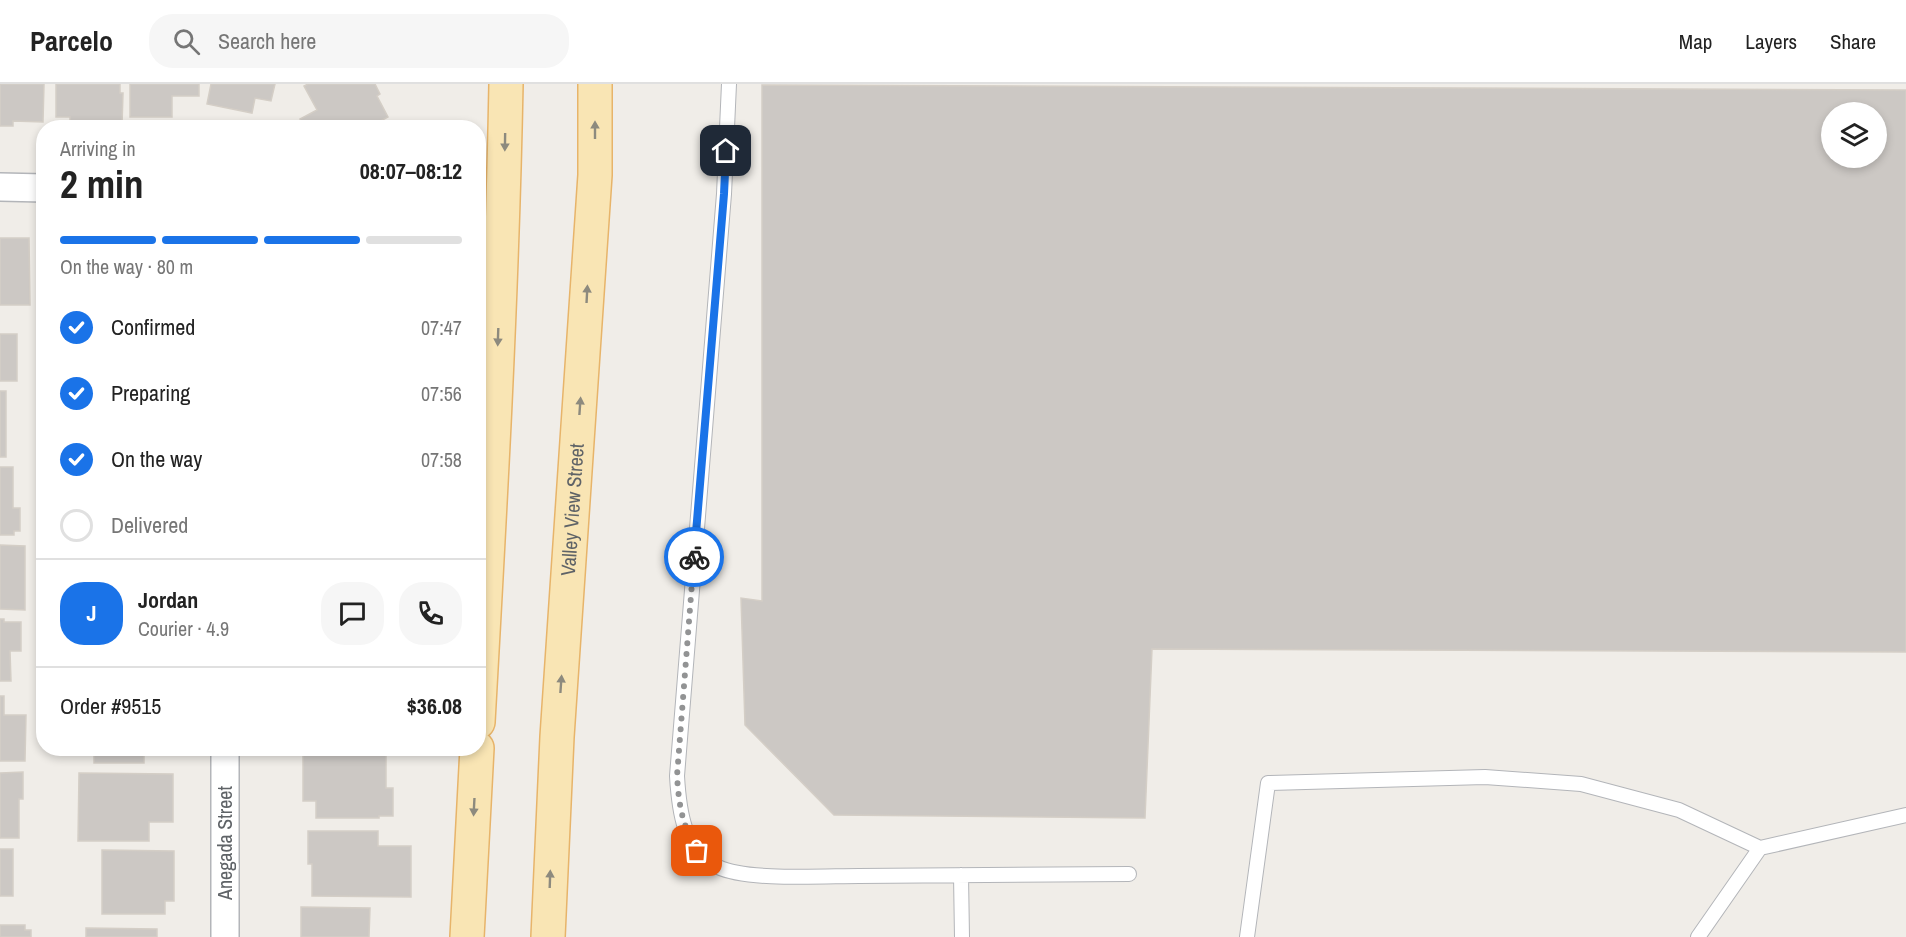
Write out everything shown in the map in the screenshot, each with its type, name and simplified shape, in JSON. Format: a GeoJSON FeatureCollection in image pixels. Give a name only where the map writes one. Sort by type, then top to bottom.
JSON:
{"type":"FeatureCollection","features":[{"type":"Feature","properties":{"kind":"main road"},"geometry":{"type":"LineString","coordinates":[[486,579],[504,216],[506,84]]}},
{"type":"Feature","properties":{"kind":"main road","name":"Valley View Street"},"geometry":{"type":"LineString","coordinates":[[548,937],[557,737],[595,175],[595,84]]}},
{"type":"Feature","properties":{"kind":"main road"},"geometry":{"type":"LineString","coordinates":[[467,937],[477,756]]}},
{"type":"Feature","properties":{"kind":"street"},"geometry":{"type":"LineString","coordinates":[[0,188],[36,188]]}},
{"type":"Feature","properties":{"kind":"street","name":"Anegada Street"},"geometry":{"type":"LineString","coordinates":[[225,756],[225,937]]}},
{"type":"Feature","properties":{"kind":"lane"},"geometry":{"type":"LineString","coordinates":[[729,84],[724,194],[677,776],[681,816],[686,832],[697,851],[718,867],[745,874],[818,877],[1129,874]]}},
{"type":"Feature","properties":{"kind":"lane"},"geometry":{"type":"LineString","coordinates":[[1247,937],[1268,783],[1485,777],[1581,784],[1679,810],[1760,848],[1906,814]]}},
{"type":"Feature","properties":{"kind":"lane"},"geometry":{"type":"LineString","coordinates":[[1698,937],[1760,848]]}},
{"type":"Feature","properties":{"kind":"lane"},"geometry":{"type":"LineString","coordinates":[[961,875],[962,937]]}},
{"type":"Feature","properties":{"kind":"building"},"geometry":{"type":"Polygon","coordinates":[[[0,84],[44,84],[43,120],[13,121],[13,126],[0,126],[0,84]]]}},
{"type":"Feature","properties":{"kind":"building"},"geometry":{"type":"Polygon","coordinates":[[[56,84],[120,84],[120,93],[123,93],[122,120],[70,120],[70,117],[56,117],[56,84]]]}},
{"type":"Feature","properties":{"kind":"building"},"geometry":{"type":"Polygon","coordinates":[[[130,84],[199,84],[199,96],[172,96],[172,117],[130,117],[130,84]]]}},
{"type":"Feature","properties":{"kind":"building"},"geometry":{"type":"Polygon","coordinates":[[[211,84],[275,84],[271,101],[255,98],[252,113],[207,104],[211,84]]]}},
{"type":"Feature","properties":{"kind":"building"},"geometry":{"type":"Polygon","coordinates":[[[308,84],[375,84],[380,94],[377,96],[388,117],[383,120],[301,120],[317,110],[304,86],[308,84]]]}},
{"type":"Feature","properties":{"kind":"building"},"geometry":{"type":"Polygon","coordinates":[[[762,85],[1906,90],[1906,652],[1152,649],[1145,818],[834,815],[745,725],[741,598],[762,601],[762,85]]]}},
{"type":"Feature","properties":{"kind":"building"},"geometry":{"type":"Polygon","coordinates":[[[0,238],[29,238],[30,305],[0,305],[0,238]]]}},
{"type":"Feature","properties":{"kind":"building"},"geometry":{"type":"Polygon","coordinates":[[[0,334],[17,334],[17,381],[0,381],[0,334]]]}},
{"type":"Feature","properties":{"kind":"building"},"geometry":{"type":"Polygon","coordinates":[[[0,391],[6,391],[6,457],[0,457],[0,391]]]}},
{"type":"Feature","properties":{"kind":"building"},"geometry":{"type":"Polygon","coordinates":[[[0,467],[13,467],[13,508],[20,508],[20,531],[14,531],[14,535],[0,535],[0,467]]]}},
{"type":"Feature","properties":{"kind":"building"},"geometry":{"type":"Polygon","coordinates":[[[0,545],[25,546],[25,610],[0,609],[0,545]]]}},
{"type":"Feature","properties":{"kind":"building"},"geometry":{"type":"Polygon","coordinates":[[[0,619],[4,619],[4,622],[21,622],[21,651],[10,651],[11,681],[0,681],[0,619]]]}},
{"type":"Feature","properties":{"kind":"building"},"geometry":{"type":"Polygon","coordinates":[[[0,696],[4,696],[4,715],[26,715],[25,761],[0,761],[0,696]]]}},
{"type":"Feature","properties":{"kind":"building"},"geometry":{"type":"Polygon","coordinates":[[[94,756],[144,756],[144,763],[94,763],[94,756]]]}},
{"type":"Feature","properties":{"kind":"building"},"geometry":{"type":"Polygon","coordinates":[[[303,756],[386,756],[386,788],[393,788],[393,816],[316,818],[316,801],[303,801],[303,756]]]}},
{"type":"Feature","properties":{"kind":"building"},"geometry":{"type":"Polygon","coordinates":[[[23,772],[23,799],[19,799],[19,838],[0,838],[0,773],[23,772]]]}},
{"type":"Feature","properties":{"kind":"building"},"geometry":{"type":"Polygon","coordinates":[[[79,773],[173,774],[173,822],[149,822],[149,841],[78,841],[79,773]]]}},
{"type":"Feature","properties":{"kind":"building"},"geometry":{"type":"Polygon","coordinates":[[[308,831],[378,831],[378,846],[411,846],[411,897],[312,896],[312,864],[308,864],[308,831]]]}},
{"type":"Feature","properties":{"kind":"building"},"geometry":{"type":"Polygon","coordinates":[[[0,849],[13,849],[13,896],[0,896],[0,849]]]}},
{"type":"Feature","properties":{"kind":"building"},"geometry":{"type":"Polygon","coordinates":[[[102,850],[174,851],[174,901],[165,901],[165,914],[102,914],[102,850]]]}},
{"type":"Feature","properties":{"kind":"building"},"geometry":{"type":"Polygon","coordinates":[[[301,907],[370,908],[369,937],[301,937],[301,907]]]}},
{"type":"Feature","properties":{"kind":"building"},"geometry":{"type":"Polygon","coordinates":[[[0,925],[25,925],[25,930],[31,930],[31,937],[0,937],[0,925]]]}},
{"type":"Feature","properties":{"kind":"building"},"geometry":{"type":"Polygon","coordinates":[[[86,928],[157,929],[157,937],[86,937],[86,928]]]}},
{"type":"Feature","properties":{"kind":"way so far"},"geometry":{"type":"LineString","coordinates":[[694,557],[677,776],[679,808],[686,832],[697,851]]}},
{"type":"Feature","properties":{"kind":"route"},"geometry":{"type":"LineString","coordinates":[[694,557],[726,151]]}}]}
